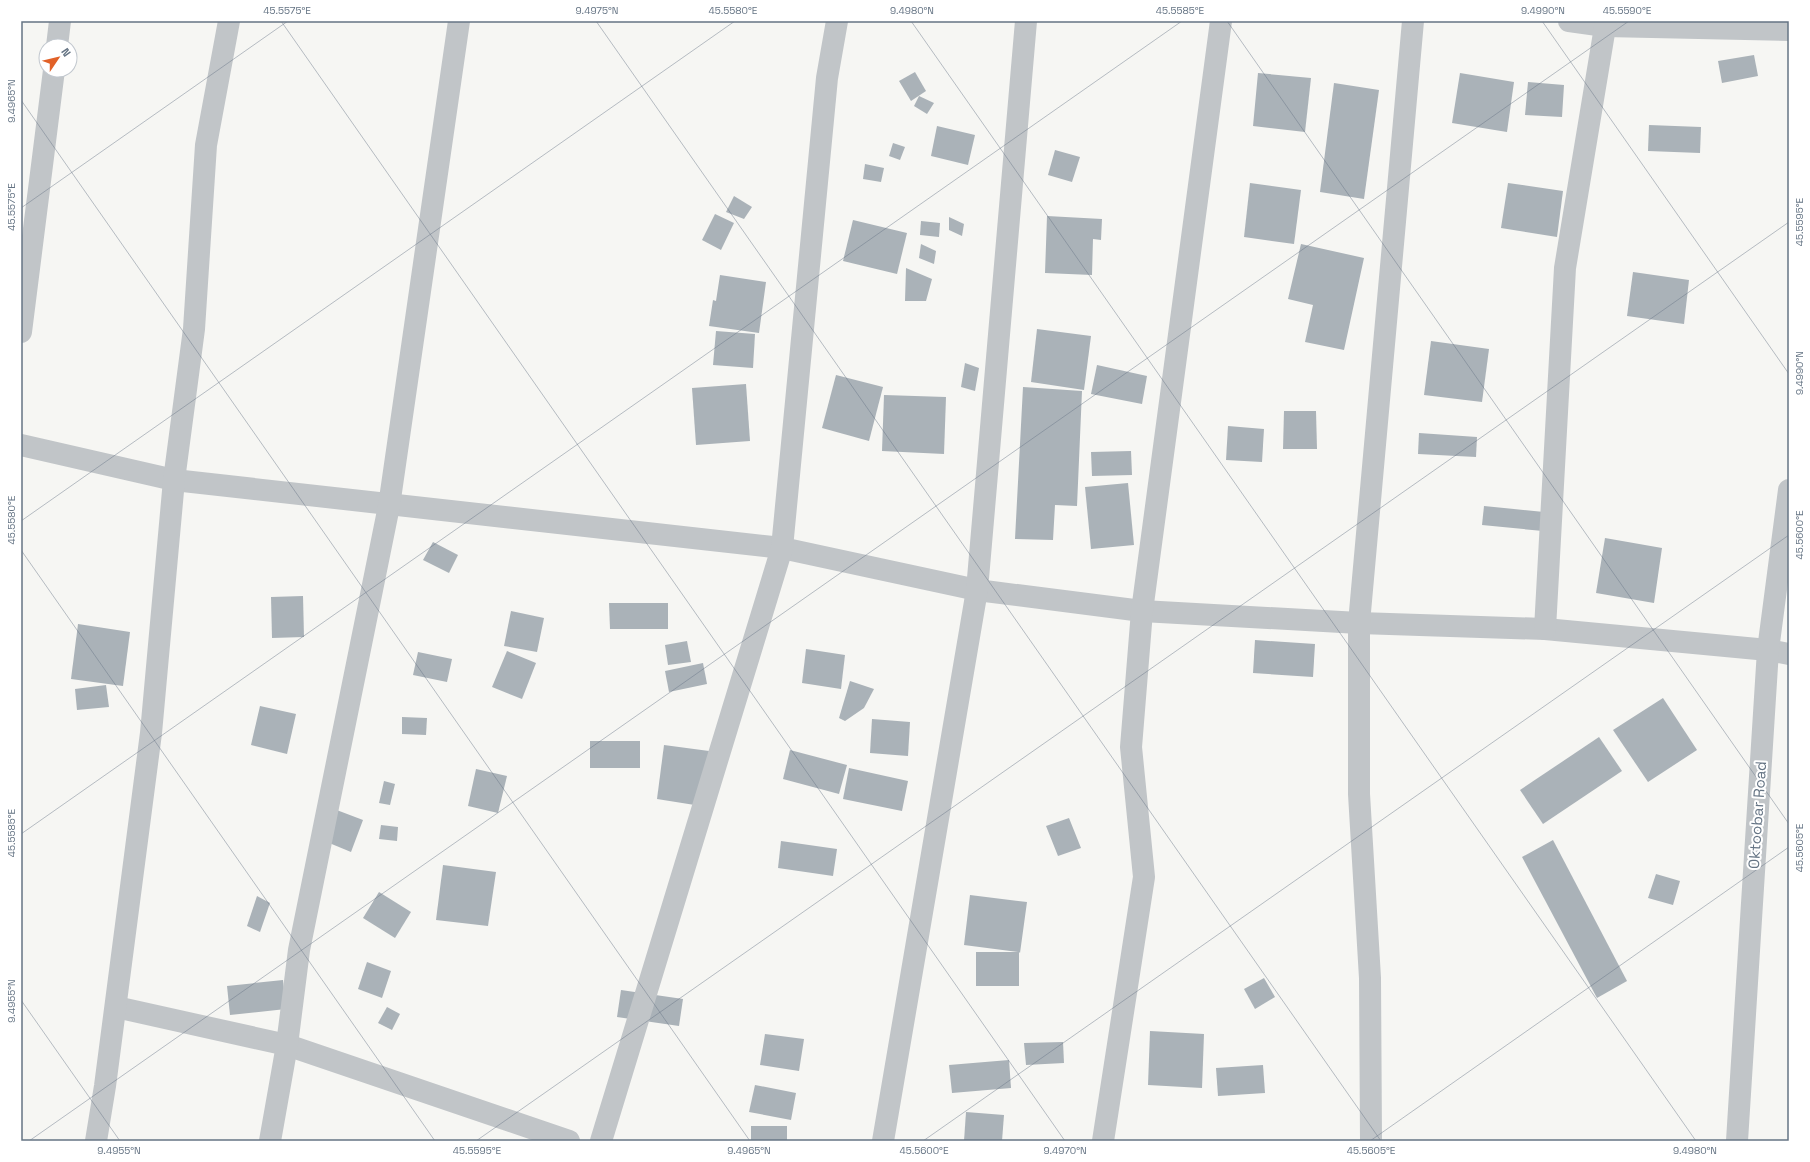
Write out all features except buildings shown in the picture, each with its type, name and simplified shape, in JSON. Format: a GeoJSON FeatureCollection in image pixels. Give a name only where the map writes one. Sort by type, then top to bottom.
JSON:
{"type":"FeatureCollection","features":[{"type":"Feature","properties":{"kind":"street"},"geometry":{"type":"LineString","coordinates":[[57,38],[60,21]]}},
{"type":"Feature","properties":{"kind":"street"},"geometry":{"type":"LineString","coordinates":[[96,1141],[116,1007],[151,733],[174,480],[194,329],[206,145],[229,21]]}},
{"type":"Feature","properties":{"kind":"street"},"geometry":{"type":"LineString","coordinates":[[270,1141],[287,1045],[299,950],[388,506],[459,21]]}},
{"type":"Feature","properties":{"kind":"street"},"geometry":{"type":"LineString","coordinates":[[601,1141],[782,548],[827,78],[837,21]]}},
{"type":"Feature","properties":{"kind":"street"},"geometry":{"type":"LineString","coordinates":[[883,1141],[977,590],[1026,21]]}},
{"type":"Feature","properties":{"kind":"street"},"geometry":{"type":"LineString","coordinates":[[1103,1141],[1144,878],[1131,746],[1142,611],[1221,21]]}},
{"type":"Feature","properties":{"kind":"street"},"geometry":{"type":"LineString","coordinates":[[1371,1141],[1370,978],[1359,794],[1359,623],[1413,21]]}},
{"type":"Feature","properties":{"kind":"street"},"geometry":{"type":"LineString","coordinates":[[1569,21],[1605,24],[1789,30]]}},
{"type":"Feature","properties":{"kind":"street"},"geometry":{"type":"LineString","coordinates":[[1545,629],[1565,268],[1605,24]]}},
{"type":"Feature","properties":{"kind":"street"},"geometry":{"type":"LineString","coordinates":[[21,332],[53,78]]}},
{"type":"Feature","properties":{"kind":"street"},"geometry":{"type":"LineString","coordinates":[[21,445],[174,480],[388,506],[782,548],[977,590],[1142,611],[1359,623],[1545,629],[1779,652]]}},
{"type":"Feature","properties":{"kind":"street","name":"Oktoobar Road"},"geometry":{"type":"LineString","coordinates":[[1737,1141],[1779,652],[1789,490]]}},
{"type":"Feature","properties":{"kind":"street"},"geometry":{"type":"LineString","coordinates":[[116,1007],[287,1045],[569,1141]]}}]}
